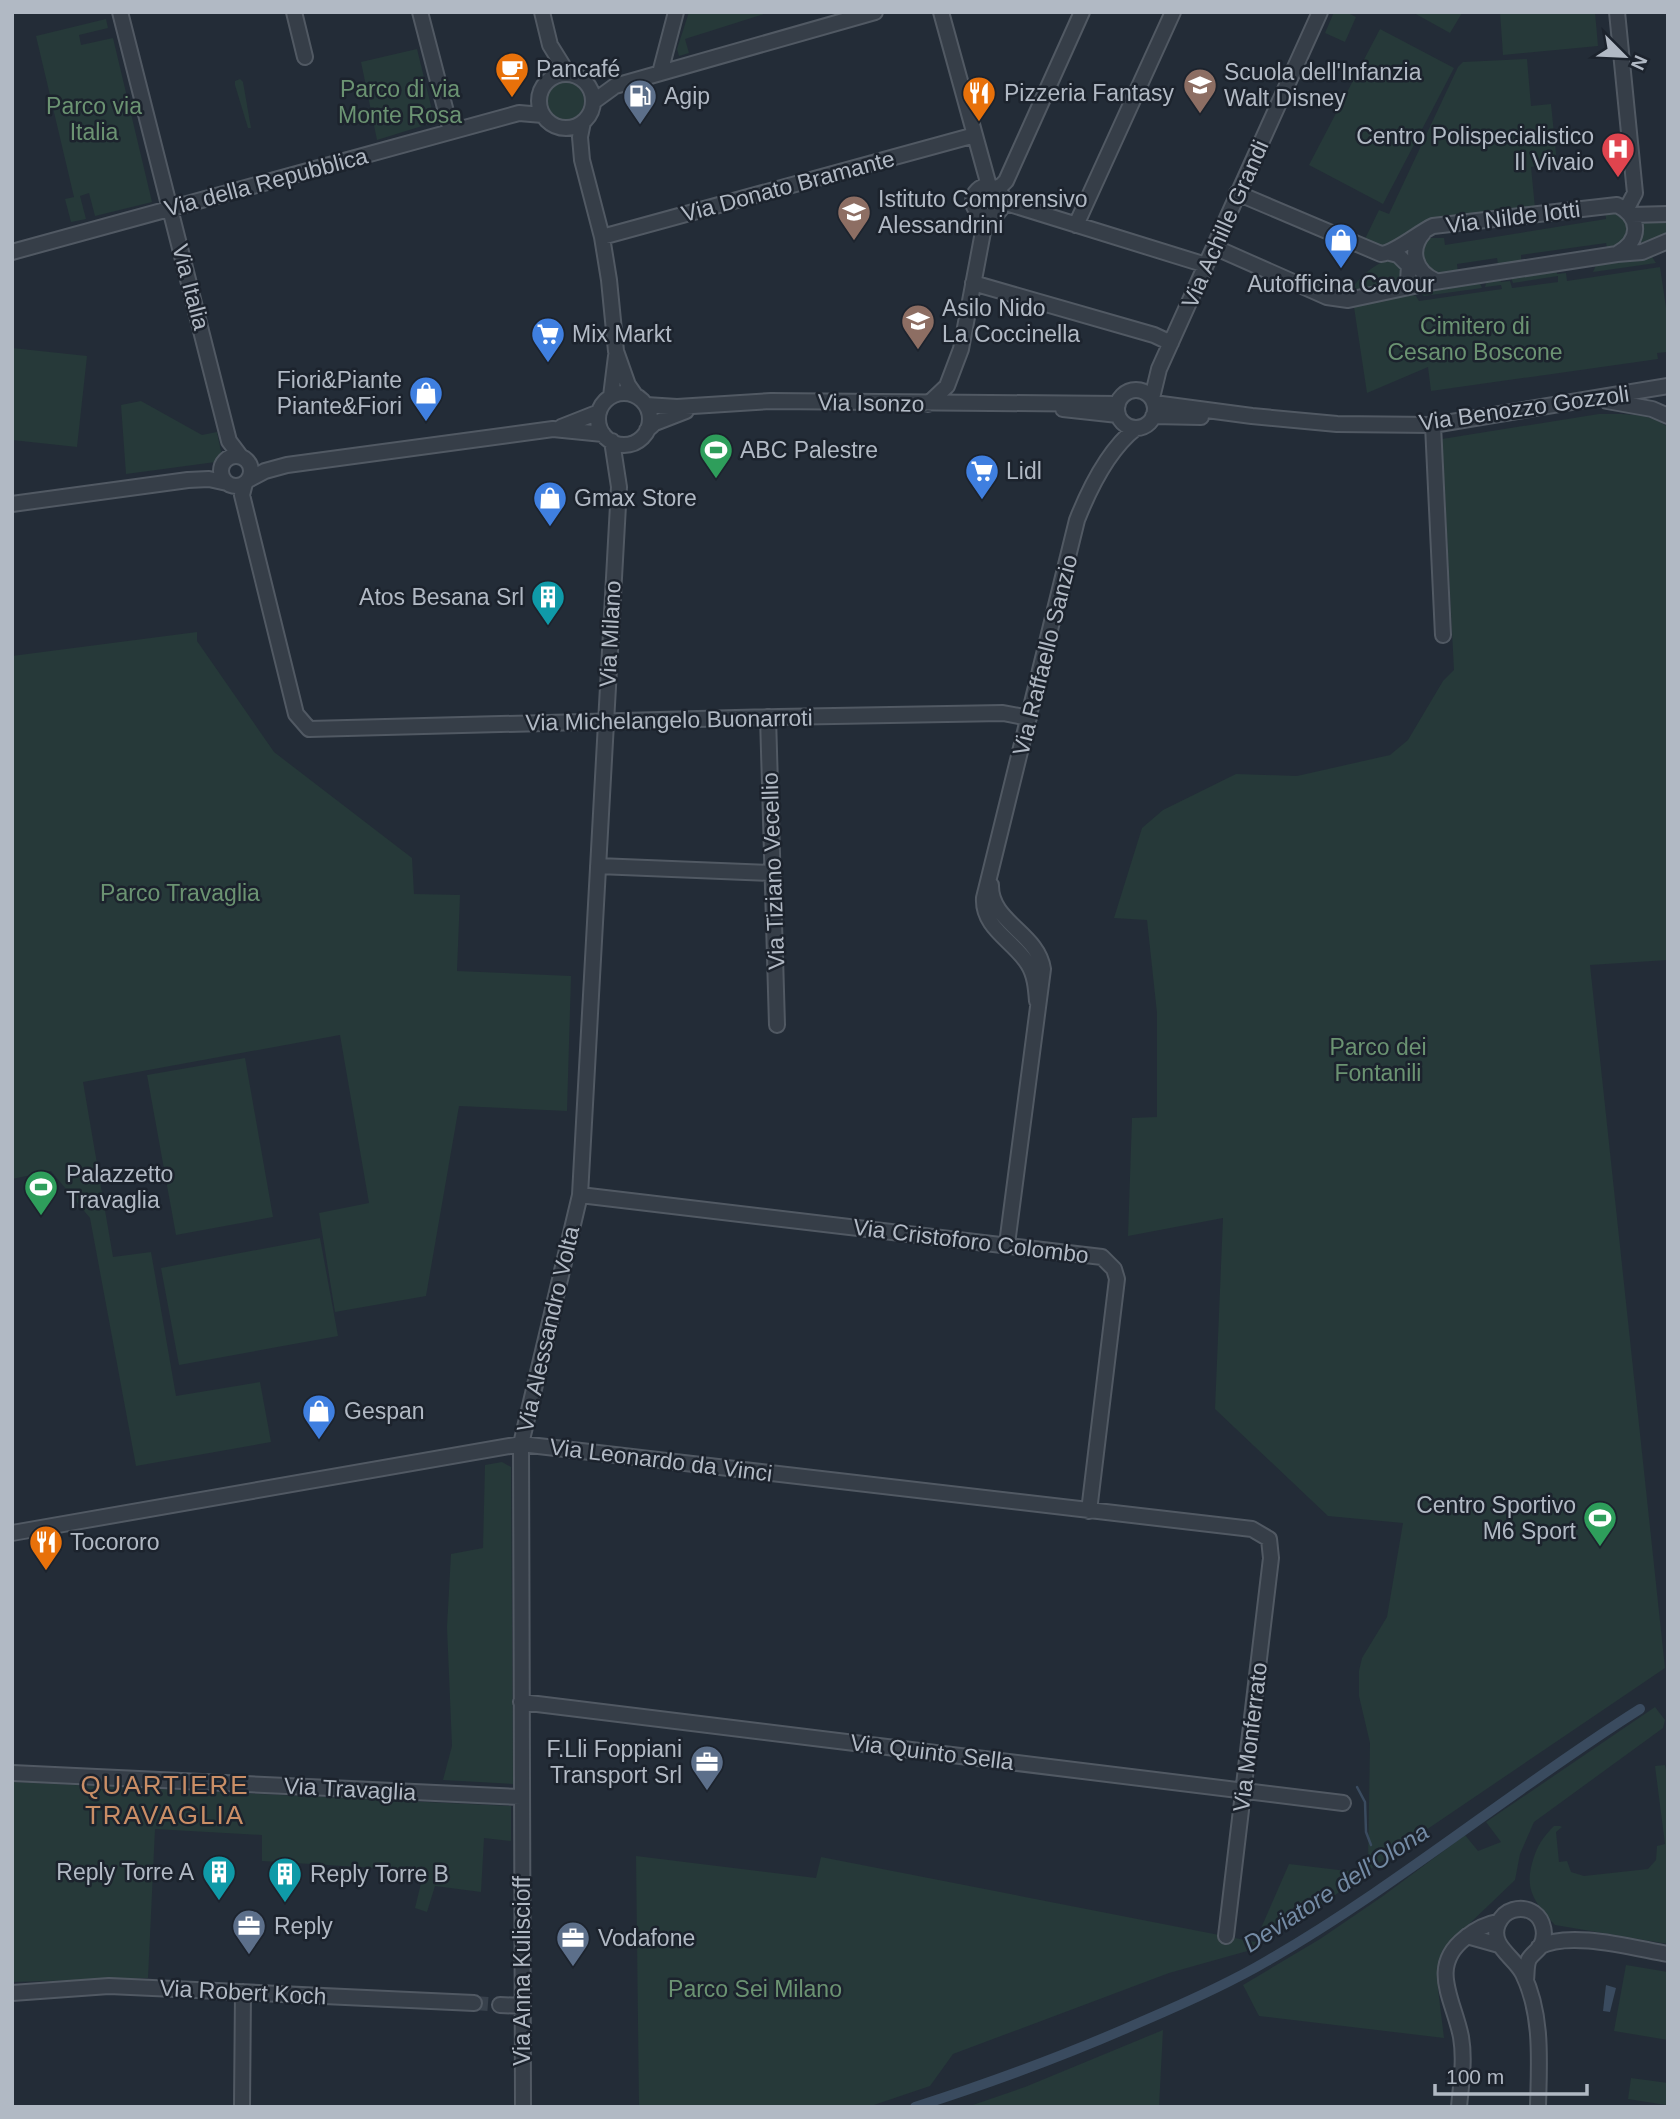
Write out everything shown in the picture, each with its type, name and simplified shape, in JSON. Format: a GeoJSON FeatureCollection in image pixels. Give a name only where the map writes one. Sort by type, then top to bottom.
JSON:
{"type":"FeatureCollection","features":[{"type":"Feature","properties":{"kind":"street","name":"Via Italia"},"geometry":{"type":"LineString","coordinates":[[120,12],[229,441],[243,458]]}},
{"type":"Feature","properties":{"kind":"street"},"geometry":{"type":"LineString","coordinates":[[294,12],[305,57]]}},
{"type":"Feature","properties":{"kind":"street"},"geometry":{"type":"LineString","coordinates":[[420,12],[452,131]]}},
{"type":"Feature","properties":{"kind":"street"},"geometry":{"type":"LineString","coordinates":[[542,12],[550,45],[547,83],[539,98],[543,115],[570,136],[582,160]]}},
{"type":"Feature","properties":{"kind":"street"},"geometry":{"type":"LineString","coordinates":[[660,73],[677,12]]}},
{"type":"Feature","properties":{"kind":"street"},"geometry":{"type":"LineString","coordinates":[[593,103],[615,86],[875,12]]}},
{"type":"Feature","properties":{"kind":"street"},"geometry":{"type":"LineString","coordinates":[[941,12],[975,135],[997,192],[998,213],[986,216],[979,214],[973,203],[977,191],[997,192],[1076,225],[1206,265]]}},
{"type":"Feature","properties":{"kind":"street"},"geometry":{"type":"LineString","coordinates":[[997,192],[1006,181],[1082,12]]}},
{"type":"Feature","properties":{"kind":"street"},"geometry":{"type":"LineString","coordinates":[[1076,225],[1173,12]]}},
{"type":"Feature","properties":{"kind":"street","name":"Via Achille Grandi"},"geometry":{"type":"LineString","coordinates":[[1153,406],[1154,384],[1164,359],[1320,12]]}},
{"type":"Feature","properties":{"kind":"street"},"geometry":{"type":"LineString","coordinates":[[1617,12],[1635,193],[1629,212],[1635,226],[1634,238],[1627,248],[1617,254]]}},
{"type":"Feature","properties":{"kind":"street"},"geometry":{"type":"LineString","coordinates":[[550,45],[568,74],[586,83],[615,86]]}},
{"type":"Feature","properties":{"kind":"street"},"geometry":{"type":"LineString","coordinates":[[547,83],[556,76],[568,74]]}},
{"type":"Feature","properties":{"kind":"street"},"geometry":{"type":"LineString","coordinates":[[562,128],[583,122],[590,114],[593,103],[586,83]]}},
{"type":"Feature","properties":{"kind":"street","name":"Via della Repubblica"},"geometry":{"type":"LineString","coordinates":[[519,113],[539,98]]}},
{"type":"Feature","properties":{"kind":"street","name":"Via della Repubblica"},"geometry":{"type":"LineString","coordinates":[[12,252],[519,113],[543,115]]}},
{"type":"Feature","properties":{"kind":"street"},"geometry":{"type":"LineString","coordinates":[[553,429],[608,438],[620,444],[635,442],[647,430],[649,422],[646,405],[628,385],[617,351],[602,237],[582,160],[580,137],[583,122]]}},
{"type":"Feature","properties":{"kind":"street","name":"Via Donato Bramante"},"geometry":{"type":"LineString","coordinates":[[602,237],[975,135]]}},
{"type":"Feature","properties":{"kind":"street"},"geometry":{"type":"LineString","coordinates":[[1237,193],[1375,253],[1390,253],[1405,259],[1409,265],[1408,281],[1404,287]]}},
{"type":"Feature","properties":{"kind":"street","name":"Via Nilde Iotti"},"geometry":{"type":"LineString","coordinates":[[1390,253],[1433,226],[1617,205],[1629,212],[1668,214]]}},
{"type":"Feature","properties":{"kind":"street"},"geometry":{"type":"LineString","coordinates":[[928,404],[942,393],[951,380],[961,349],[986,216]]}},
{"type":"Feature","properties":{"kind":"street"},"geometry":{"type":"LineString","coordinates":[[1427,229],[1416,244],[1416,263],[1421,271],[1436,281]]}},
{"type":"Feature","properties":{"kind":"street"},"geometry":{"type":"LineString","coordinates":[[1214,247],[1337,299],[1361,298],[1436,281],[1642,252],[1668,241]]}},
{"type":"Feature","properties":{"kind":"street"},"geometry":{"type":"LineString","coordinates":[[973,283],[1154,335],[1171,343]]}},
{"type":"Feature","properties":{"kind":"street"},"geometry":{"type":"LineString","coordinates":[[611,396],[617,351]]}},
{"type":"Feature","properties":{"kind":"street","name":"Via Achille Grandi"},"geometry":{"type":"LineString","coordinates":[[1133,390],[1164,359]]}},
{"type":"Feature","properties":{"kind":"street","name":"Via Benozzo Gozzoli"},"geometry":{"type":"LineString","coordinates":[[1153,406],[1337,424],[1433,425],[1668,386]]}},
{"type":"Feature","properties":{"kind":"street"},"geometry":{"type":"LineString","coordinates":[[1133,390],[1144,392],[1153,406],[1145,426],[1136,428],[1128,426],[1119,413],[1123,395],[1133,390]]}},
{"type":"Feature","properties":{"kind":"street"},"geometry":{"type":"LineString","coordinates":[[608,438],[600,427],[599,412],[604,403],[611,396],[623,393],[635,395]]}},
{"type":"Feature","properties":{"kind":"street"},"geometry":{"type":"LineString","coordinates":[[1592,399],[1652,409],[1668,416]]}},
{"type":"Feature","properties":{"kind":"street","name":"Via Isonzo"},"geometry":{"type":"LineString","coordinates":[[646,405],[771,401],[1034,404],[1086,413],[1119,413]]}},
{"type":"Feature","properties":{"kind":"street","name":"Via Isonzo"},"geometry":{"type":"LineString","coordinates":[[647,430],[674,414],[708,405]]}},
{"type":"Feature","properties":{"kind":"street"},"geometry":{"type":"LineString","coordinates":[[12,504],[188,480],[209,479],[236,486],[265,471],[287,465],[553,429],[599,412]]}},
{"type":"Feature","properties":{"kind":"street","name":"Via Raffaello Sanzio"},"geometry":{"type":"LineString","coordinates":[[1118,445],[1119,413]]}},
{"type":"Feature","properties":{"kind":"street"},"geometry":{"type":"LineString","coordinates":[[1433,425],[1443,635]]}},
{"type":"Feature","properties":{"kind":"street","name":"Via Raffaello Sanzio"},"geometry":{"type":"LineString","coordinates":[[1007,1244],[1043,969],[1041,960],[1028,939],[996,908],[990,892],[991,873],[1077,520],[1097,478],[1118,445],[1136,428]]}},
{"type":"Feature","properties":{"kind":"street","name":"Via Milano"},"geometry":{"type":"LineString","coordinates":[[608,438],[618,487]]}},
{"type":"Feature","properties":{"kind":"street","name":"Via Italia"},"geometry":{"type":"LineString","coordinates":[[225,461],[229,441]]}},
{"type":"Feature","properties":{"kind":"street","name":"Via Milano"},"geometry":{"type":"LineString","coordinates":[[598,866],[618,487],[635,442]]}},
{"type":"Feature","properties":{"kind":"street"},"geometry":{"type":"LineString","coordinates":[[188,480],[208,474],[234,456],[266,464],[287,465]]}},
{"type":"Feature","properties":{"kind":"street"},"geometry":{"type":"LineString","coordinates":[[243,458],[251,471],[246,481]]}},
{"type":"Feature","properties":{"kind":"street"},"geometry":{"type":"LineString","coordinates":[[225,461],[222,476],[227,483]]}},
{"type":"Feature","properties":{"kind":"street","name":"Via Michelangelo Buonarroti"},"geometry":{"type":"LineString","coordinates":[[246,481],[242,495],[296,714],[309,729],[1003,713],[1029,718]]}},
{"type":"Feature","properties":{"kind":"street","name":"Via Tiziano Vecellio"},"geometry":{"type":"LineString","coordinates":[[768,717],[777,1025]]}},
{"type":"Feature","properties":{"kind":"street"},"geometry":{"type":"LineString","coordinates":[[598,866],[772,873]]}},
{"type":"Feature","properties":{"kind":"street","name":"Via Alessandro Volta"},"geometry":{"type":"LineString","coordinates":[[522,1836],[521,1444],[580,1195],[598,866]]}},
{"type":"Feature","properties":{"kind":"street","name":"Via Cristoforo Colombo"},"geometry":{"type":"LineString","coordinates":[[580,1195],[1102,1257],[1114,1269],[1117,1279],[1089,1511]]}},
{"type":"Feature","properties":{"kind":"street","name":"Via Leonardo da Vinci"},"geometry":{"type":"LineString","coordinates":[[12,1533],[521,1444],[1252,1529],[1269,1539]]}},
{"type":"Feature","properties":{"kind":"street","name":"Via Monferrato"},"geometry":{"type":"LineString","coordinates":[[1226,1936],[1271,1558],[1269,1539]]}},
{"type":"Feature","properties":{"kind":"street","name":"Via Quinto Sella"},"geometry":{"type":"LineString","coordinates":[[521,1702],[1343,1803]]}},
{"type":"Feature","properties":{"kind":"street","name":"Via Travaglia"},"geometry":{"type":"LineString","coordinates":[[12,1773],[521,1797]]}},
{"type":"Feature","properties":{"kind":"street","name":"Via Anna Kuliscioff"},"geometry":{"type":"LineString","coordinates":[[522,1836],[523,2107]]}},
{"type":"Feature","properties":{"kind":"street"},"geometry":{"type":"LineString","coordinates":[[1459,2107],[1462,2039],[1445,1980],[1451,1951],[1467,1936],[1498,1922],[1510,1911],[1526,1909],[1534,1913],[1543,1926],[1544,1934],[1529,1960],[1526,1980]]}},
{"type":"Feature","properties":{"kind":"street"},"geometry":{"type":"LineString","coordinates":[[1498,1922],[1496,1938],[1502,1949],[1522,1970],[1538,2028],[1538,2107]]}},
{"type":"Feature","properties":{"kind":"street"},"geometry":{"type":"LineString","coordinates":[[1543,1926],[1569,1939]]}},
{"type":"Feature","properties":{"kind":"street"},"geometry":{"type":"LineString","coordinates":[[1467,1936],[1520,1957],[1548,1942],[1569,1939],[1668,1954]]}},
{"type":"Feature","properties":{"kind":"street","name":"Via Robert Koch"},"geometry":{"type":"LineString","coordinates":[[12,1993],[109,1986],[474,2003]]}},
{"type":"Feature","properties":{"kind":"street"},"geometry":{"type":"LineString","coordinates":[[242,2107],[243,1992]]}},
{"type":"Feature","properties":{"kind":"street"},"geometry":{"type":"LineString","coordinates":[[500,2005],[523,2006]]}},
{"type":"Feature","properties":{"kind":"green space"},"geometry":{"type":"Polygon","coordinates":[[[689,12],[770,12],[685,39],[689,53],[679,56],[677,49],[689,12]]]}},
{"type":"Feature","properties":{"kind":"green space"},"geometry":{"type":"Polygon","coordinates":[[[1334,12],[1346,12],[1356,17],[1345,42],[1325,33],[1334,12]]]}},
{"type":"Feature","properties":{"kind":"green space"},"geometry":{"type":"Polygon","coordinates":[[[1500,12],[1595,12],[1598,46],[1503,55],[1500,12]]]}},
{"type":"Feature","properties":{"kind":"green space"},"geometry":{"type":"Polygon","coordinates":[[[1414,13],[1462,13],[1450,33],[1414,13]]]}},
{"type":"Feature","properties":{"kind":"green space","name":"Parco via Italia"},"geometry":{"type":"Polygon","coordinates":[[[106,19],[108,28],[79,35],[81,45],[113,38],[152,202],[95,216],[89,193],[80,196],[86,219],[71,222],[65,199],[74,197],[36,36],[106,19]]]}},
{"type":"Feature","properties":{"kind":"green space"},"geometry":{"type":"Polygon","coordinates":[[[1380,29],[1454,68],[1383,204],[1309,165],[1380,29]]]}},
{"type":"Feature","properties":{"kind":"green space","name":"Parco di via Monte Rosa"},"geometry":{"type":"Polygon","coordinates":[[[417,49],[435,122],[377,140],[361,62],[417,49]]]}},
{"type":"Feature","properties":{"kind":"green space"},"geometry":{"type":"Polygon","coordinates":[[[1527,59],[1531,106],[1551,104],[1557,163],[1531,167],[1535,208],[1434,220],[1414,228],[1388,244],[1373,245],[1364,241],[1379,210],[1389,214],[1458,67],[1463,62],[1527,59]]]}},
{"type":"Feature","properties":{"kind":"green space"},"geometry":{"type":"Polygon","coordinates":[[[240,79],[243,82],[251,128],[248,128],[235,85],[235,81],[240,79]]]}},
{"type":"Feature","properties":{"kind":"green space"},"geometry":{"type":"Polygon","coordinates":[[[565,82],[578,88],[584,101],[578,114],[565,120],[552,114],[546,101],[552,88],[565,82]]]}},
{"type":"Feature","properties":{"kind":"green space"},"geometry":{"type":"Polygon","coordinates":[[[1605,209],[1621,215],[1627,229],[1626,240],[1608,252],[1606,243],[1521,255],[1521,262],[1498,265],[1497,258],[1457,264],[1458,274],[1436,274],[1423,268],[1420,248],[1430,238],[1444,238],[1445,245],[1606,219],[1605,209]]]}},
{"type":"Feature","properties":{"kind":"green space"},"geometry":{"type":"Polygon","coordinates":[[[1637,219],[1668,220],[1668,235],[1635,244],[1637,219]]]}},
{"type":"Feature","properties":{"kind":"green space"},"geometry":{"type":"Polygon","coordinates":[[[1646,255],[1652,257],[1656,263],[1593,272],[1597,263],[1646,255]]]}},
{"type":"Feature","properties":{"kind":"green space"},"geometry":{"type":"Polygon","coordinates":[[[1390,260],[1402,262],[1402,282],[1348,295],[1366,273],[1378,264],[1390,260]]]}},
{"type":"Feature","properties":{"kind":"green space","name":"Cimitero di Cesano Boscone"},"geometry":{"type":"Polygon","coordinates":[[[1660,267],[1668,321],[1667,352],[1657,353],[1658,359],[1431,391],[1428,367],[1367,393],[1354,307],[1409,294],[1416,296],[1419,301],[1502,289],[1501,285],[1485,287],[1487,280],[1556,268],[1557,274],[1566,273],[1567,281],[1660,267]],[[1558,276],[1513,283],[1511,277],[1500,279],[1501,282],[1510,281],[1512,288],[1558,282],[1558,276]]]}},
{"type":"Feature","properties":{"kind":"green space"},"geometry":{"type":"Polygon","coordinates":[[[1479,281],[1482,288],[1424,296],[1418,290],[1479,281]]]}},
{"type":"Feature","properties":{"kind":"green space"},"geometry":{"type":"Polygon","coordinates":[[[12,348],[87,356],[77,447],[12,440],[12,348]]]}},
{"type":"Feature","properties":{"kind":"green space"},"geometry":{"type":"Polygon","coordinates":[[[141,401],[202,435],[217,432],[223,461],[126,474],[121,405],[141,401]]]}},
{"type":"Feature","properties":{"kind":"green space","name":"Parco dei Fontanili"},"geometry":{"type":"Polygon","coordinates":[[[1599,414],[1644,416],[1668,427],[1668,960],[1590,965],[1665,1668],[1398,1849],[1327,1901],[1256,1941],[1258,1948],[1169,1973],[953,2054],[930,2086],[868,2107],[639,2107],[636,1856],[816,1878],[821,1857],[1255,1942],[1289,1864],[1355,1872],[1368,1865],[1370,1743],[1359,1696],[1359,1671],[1362,1658],[1387,1617],[1403,1523],[1328,1516],[1215,1409],[1223,1218],[1128,1236],[1132,1118],[1157,1117],[1157,1013],[1147,920],[1114,918],[1142,828],[1163,810],[1236,774],[1297,776],[1390,755],[1408,740],[1443,681],[1454,670],[1442,439],[1599,414]]]}},
{"type":"Feature","properties":{"kind":"green space","name":"Parco Travaglia"},"geometry":{"type":"Polygon","coordinates":[[[197,632],[197,641],[274,752],[412,858],[414,894],[460,895],[457,971],[571,976],[567,1111],[459,1106],[426,1296],[335,1312],[319,1213],[369,1203],[340,1035],[83,1082],[113,1257],[151,1252],[176,1396],[260,1382],[271,1442],[136,1466],[90,1218],[51,1171],[12,1179],[12,656],[197,632]]]}},
{"type":"Feature","properties":{"kind":"green space"},"geometry":{"type":"Polygon","coordinates":[[[245,1058],[273,1217],[176,1235],[147,1075],[245,1058]]]}},
{"type":"Feature","properties":{"kind":"green space"},"geometry":{"type":"Polygon","coordinates":[[[320,1238],[338,1336],[179,1365],[161,1268],[320,1238]]]}},
{"type":"Feature","properties":{"kind":"green space"},"geometry":{"type":"Polygon","coordinates":[[[502,1462],[511,1467],[513,1784],[443,1780],[452,1746],[447,1627],[451,1554],[483,1548],[485,1465],[502,1462]]]}},
{"type":"Feature","properties":{"kind":"green space"},"geometry":{"type":"Polygon","coordinates":[[[1655,1707],[1665,1720],[1663,1728],[1534,1822],[1520,1854],[1515,1880],[1443,1949],[1438,1989],[1444,2038],[1259,2016],[1243,1985],[1320,1939],[1465,1835],[1478,1851],[1501,1842],[1486,1822],[1655,1707]]]}},
{"type":"Feature","properties":{"kind":"green space"},"geometry":{"type":"Polygon","coordinates":[[[1665,1765],[1668,1780],[1668,1944],[1555,1925],[1535,1900],[1530,1885],[1531,1866],[1543,1839],[1554,1826],[1562,1827],[1556,1832],[1559,1862],[1567,1861],[1571,1872],[1584,1876],[1648,1869],[1656,1860],[1657,1846],[1665,1844],[1655,1766],[1665,1765]]]}},
{"type":"Feature","properties":{"kind":"green space"},"geometry":{"type":"Polygon","coordinates":[[[12,1782],[511,1806],[511,1841],[484,1838],[481,1892],[435,1886],[427,1912],[415,1908],[424,1871],[262,1861],[262,1835],[155,1829],[148,1978],[12,1982],[12,1782]]]}},
{"type":"Feature","properties":{"kind":"green space"},"geometry":{"type":"Polygon","coordinates":[[[1626,1965],[1668,1972],[1668,2040],[1614,2031],[1626,1965]]]}},
{"type":"Feature","properties":{"kind":"green space"},"geometry":{"type":"Polygon","coordinates":[[[1163,2030],[1159,2107],[967,2107],[1025,2087],[1163,2030]]]}},
{"type":"Feature","properties":{"kind":"green space"},"geometry":{"type":"Polygon","coordinates":[[[1631,2078],[1668,2083],[1666,2105],[1628,2099],[1631,2078]]]}},
{"type":"Feature","properties":{"kind":"water"},"geometry":{"type":"Polygon","coordinates":[[[1606,1985],[1616,1988],[1610,2012],[1603,2011],[1606,1985]]]}},
{"type":"Feature","properties":{"kind":"waterway","name":"Deviatore dell'Olona"},"geometry":{"type":"LineString","coordinates":[[915,2107],[1002,2078],[1087,2045],[1190,2000],[1252,1969],[1362,1901],[1640,1709]]}},
{"type":"Feature","properties":{"kind":"waterway"},"geometry":{"type":"LineString","coordinates":[[1357,1787],[1365,1802],[1366,1832],[1371,1845]]}},
{"type":"Feature","properties":{"kind":"tunnel"},"geometry":{"type":"LineString","coordinates":[[474,2003],[500,2005]]}},
{"type":"Feature","properties":{"kind":"place","name":"Pancafé"},"geometry":{"type":"Point","coordinates":[512,99]}},
{"type":"Feature","properties":{"kind":"place","name":"Scuola dell'Infanzia Walt Disney"},"geometry":{"type":"Point","coordinates":[1200,115]}},
{"type":"Feature","properties":{"kind":"place","name":"Pizzeria Fantasy"},"geometry":{"type":"Point","coordinates":[979,123]}},
{"type":"Feature","properties":{"kind":"place","name":"Agip"},"geometry":{"type":"Point","coordinates":[640,126]}},
{"type":"Feature","properties":{"kind":"place","name":"Centro Polispecialistico Il Vivaio"},"geometry":{"type":"Point","coordinates":[1618,179]}},
{"type":"Feature","properties":{"kind":"place","name":"Istituto Comprensivo Alessandrini"},"geometry":{"type":"Point","coordinates":[854,242]}},
{"type":"Feature","properties":{"kind":"place","name":"Autofficina Cavour"},"geometry":{"type":"Point","coordinates":[1341,270]}},
{"type":"Feature","properties":{"kind":"place","name":"Asilo Nido La Coccinella"},"geometry":{"type":"Point","coordinates":[918,351]}},
{"type":"Feature","properties":{"kind":"place","name":"Mix Markt"},"geometry":{"type":"Point","coordinates":[548,364]}},
{"type":"Feature","properties":{"kind":"place","name":"Fiori&Piante Piante&Fiori"},"geometry":{"type":"Point","coordinates":[426,423]}},
{"type":"Feature","properties":{"kind":"place","name":"ABC Palestre"},"geometry":{"type":"Point","coordinates":[716,480]}},
{"type":"Feature","properties":{"kind":"place","name":"Lidl"},"geometry":{"type":"Point","coordinates":[982,501]}},
{"type":"Feature","properties":{"kind":"place","name":"Gmax Store"},"geometry":{"type":"Point","coordinates":[550,528]}},
{"type":"Feature","properties":{"kind":"place","name":"Atos Besana Srl"},"geometry":{"type":"Point","coordinates":[548,627]}},
{"type":"Feature","properties":{"kind":"place","name":"Palazzetto Travaglia"},"geometry":{"type":"Point","coordinates":[41,1217]}},
{"type":"Feature","properties":{"kind":"place","name":"Gespan"},"geometry":{"type":"Point","coordinates":[319,1441]}},
{"type":"Feature","properties":{"kind":"place","name":"Centro Sportivo M6 Sport"},"geometry":{"type":"Point","coordinates":[1600,1548]}},
{"type":"Feature","properties":{"kind":"place","name":"Tocororo"},"geometry":{"type":"Point","coordinates":[46,1572]}},
{"type":"Feature","properties":{"kind":"place","name":"F.Lli Foppiani Transport Srl"},"geometry":{"type":"Point","coordinates":[707,1792]}},
{"type":"Feature","properties":{"kind":"place","name":"Reply Torre A"},"geometry":{"type":"Point","coordinates":[219,1902]}},
{"type":"Feature","properties":{"kind":"place","name":"Reply Torre B"},"geometry":{"type":"Point","coordinates":[285,1904]}},
{"type":"Feature","properties":{"kind":"place","name":"Reply"},"geometry":{"type":"Point","coordinates":[249,1956]}},
{"type":"Feature","properties":{"kind":"place","name":"Vodafone"},"geometry":{"type":"Point","coordinates":[573,1968]}},
{"type":"Feature","properties":{"kind":"district","name":"QUARTIERE TRAVAGLIA"},"geometry":{"type":"Point","coordinates":[165,1800]}},
{"type":"Feature","properties":{"kind":"park label","name":"Parco Sei Milano"},"geometry":{"type":"Point","coordinates":[755,1989]}}]}
